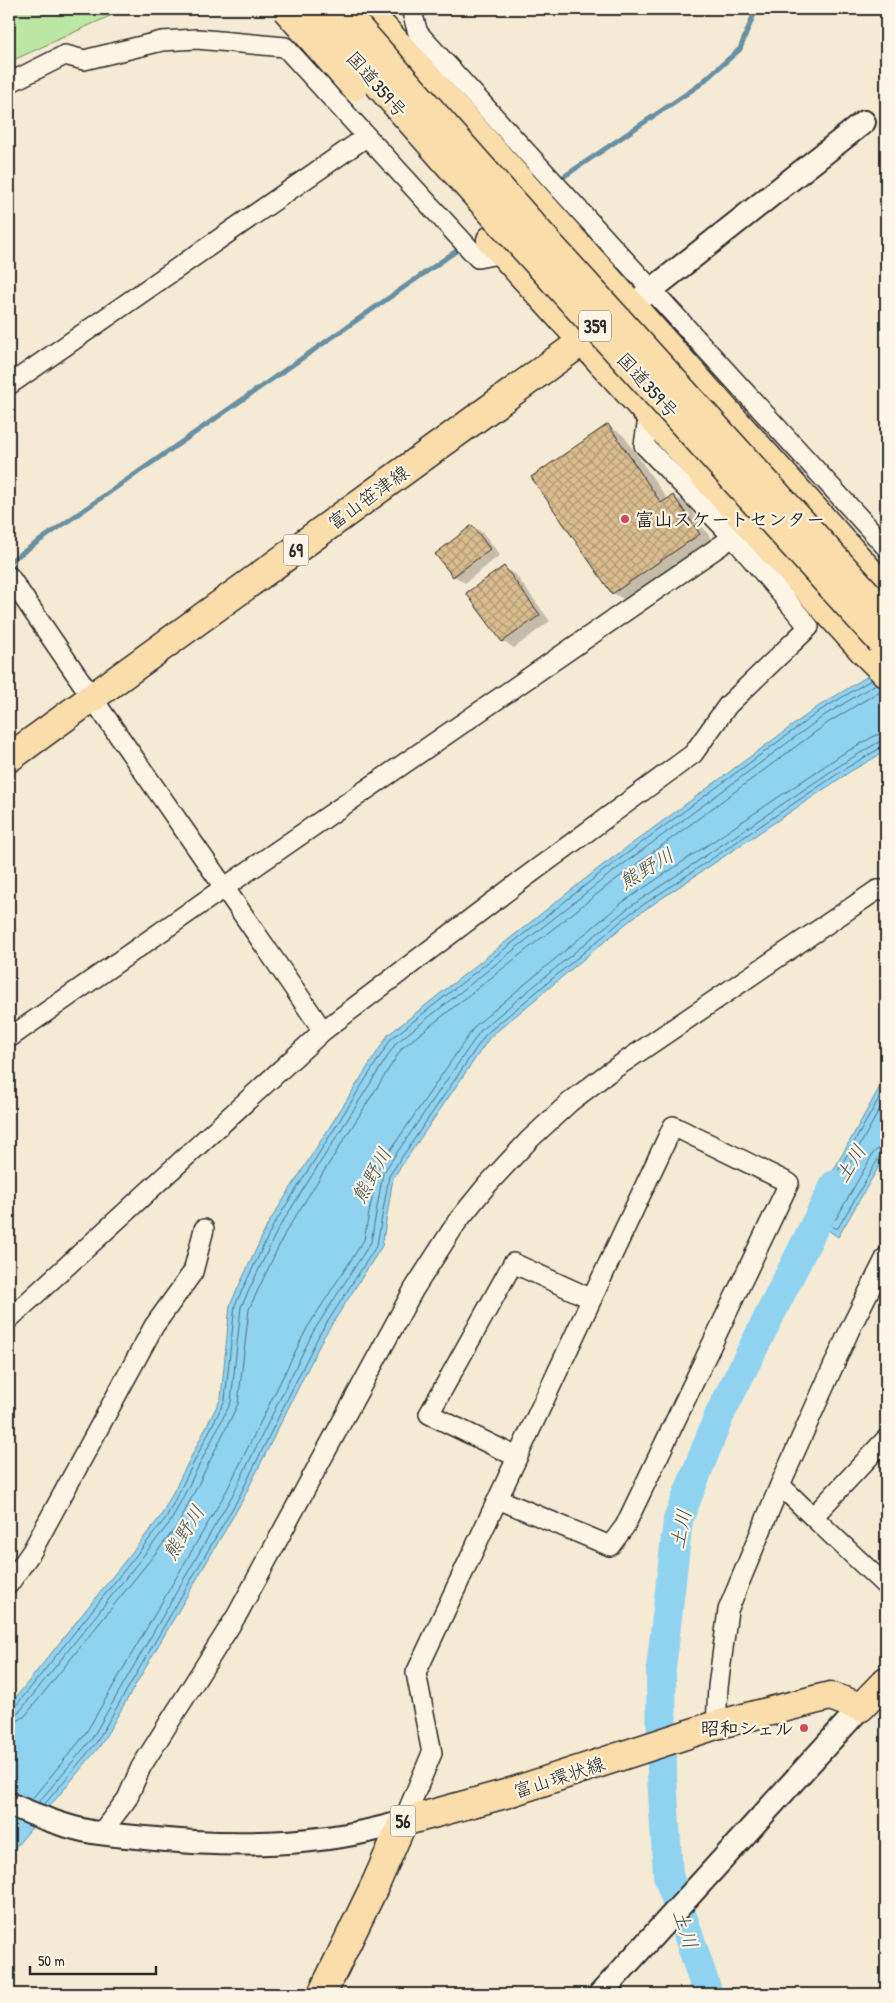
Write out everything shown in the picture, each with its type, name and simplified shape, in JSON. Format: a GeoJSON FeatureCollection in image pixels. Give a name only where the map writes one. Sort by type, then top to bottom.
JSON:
{"type":"FeatureCollection","features":[{"type":"Feature","properties":{"kind":"main road"},"geometry":{"type":"LineString","coordinates":[[286,9],[649,414],[875,650],[886,673]]}},
{"type":"Feature","properties":{"kind":"main road","name":"国道359号"},"geometry":{"type":"LineString","coordinates":[[312,9],[875,650]]}},
{"type":"Feature","properties":{"kind":"main road","name":"国道359号"},"geometry":{"type":"LineString","coordinates":[[340,9],[550,245],[886,615]]}},
{"type":"Feature","properties":{"kind":"main road"},"geometry":{"type":"LineString","coordinates":[[366,9],[541,205],[642,298],[886,590]]}},
{"type":"Feature","properties":{"kind":"main road","name":"富山笹津線"},"geometry":{"type":"LineString","coordinates":[[9,758],[642,298]]}},
{"type":"Feature","properties":{"kind":"main road"},"geometry":{"type":"LineString","coordinates":[[861,1708],[886,1681]]}},
{"type":"Feature","properties":{"kind":"main road","name":"富山環状線"},"geometry":{"type":"LineString","coordinates":[[402,1822],[505,1794],[710,1727],[830,1696],[861,1708]]}},
{"type":"Feature","properties":{"kind":"main road","name":"56"},"geometry":{"type":"LineString","coordinates":[[322,1994],[376,1883],[402,1822]]}},
{"type":"Feature","properties":{"kind":"street"},"geometry":{"type":"LineString","coordinates":[[411,9],[418,33],[642,298],[886,547]]}},
{"type":"Feature","properties":{"kind":"street"},"geometry":{"type":"LineString","coordinates":[[9,83],[65,55],[84,60],[162,41],[197,39],[285,47],[478,258],[497,246]]}},
{"type":"Feature","properties":{"kind":"street"},"geometry":{"type":"LineString","coordinates":[[642,298],[864,122]]}},
{"type":"Feature","properties":{"kind":"street"},"geometry":{"type":"LineString","coordinates":[[9,385],[366,137]]}},
{"type":"Feature","properties":{"kind":"street"},"geometry":{"type":"LineString","coordinates":[[9,1319],[323,1031],[523,879],[693,754],[728,705],[809,626],[733,537],[644,445],[649,414]]}},
{"type":"Feature","properties":{"kind":"street"},"geometry":{"type":"LineString","coordinates":[[9,1038],[733,537]]}},
{"type":"Feature","properties":{"kind":"street"},"geometry":{"type":"LineString","coordinates":[[9,576],[323,1031]]}},
{"type":"Feature","properties":{"kind":"street"},"geometry":{"type":"LineString","coordinates":[[96,1833],[127,1799],[141,1767],[237,1615],[414,1289],[457,1222],[487,1185],[529,1140],[570,1102],[608,1073],[877,890],[886,890]]}},
{"type":"Feature","properties":{"kind":"street"},"geometry":{"type":"LineString","coordinates":[[9,1804],[45,1818],[96,1833],[183,1842],[238,1844],[310,1840],[402,1822],[432,1753],[416,1673],[673,1126],[789,1183],[625,1526],[610,1546],[498,1499]]}},
{"type":"Feature","properties":{"kind":"street"},"geometry":{"type":"LineString","coordinates":[[9,1584],[32,1551],[154,1326],[193,1272],[204,1229]]}},
{"type":"Feature","properties":{"kind":"street"},"geometry":{"type":"LineString","coordinates":[[710,1727],[718,1687],[728,1610],[780,1485],[850,1329],[886,1257]]}},
{"type":"Feature","properties":{"kind":"street"},"geometry":{"type":"LineString","coordinates":[[517,1457],[429,1414],[514,1263],[592,1299]]}},
{"type":"Feature","properties":{"kind":"street"},"geometry":{"type":"LineString","coordinates":[[813,1517],[886,1439]]}},
{"type":"Feature","properties":{"kind":"street"},"geometry":{"type":"LineString","coordinates":[[780,1485],[886,1586]]}},
{"type":"Feature","properties":{"kind":"street"},"geometry":{"type":"LineString","coordinates":[[600,1994],[861,1708]]}},
{"type":"Feature","properties":{"kind":"green space"},"geometry":{"type":"Polygon","coordinates":[[[9,9],[125,9],[9,62],[9,9]]]}},
{"type":"Feature","properties":{"kind":"water","name":"熊野川"},"geometry":{"type":"Polygon","coordinates":[[[886,665],[886,751],[851,771],[634,917],[490,1037],[393,1178],[382,1246],[323,1338],[242,1501],[100,1746],[9,1855],[9,1706],[161,1516],[221,1398],[230,1305],[268,1224],[388,1035],[599,868],[819,706],[886,665]]]}},
{"type":"Feature","properties":{"kind":"water"},"geometry":{"type":"Polygon","coordinates":[[[886,1076],[886,1154],[838,1237],[808,1216],[886,1076]]]}},
{"type":"Feature","properties":{"kind":"building","name":"富山スケートセンター"},"geometry":{"type":"Polygon","coordinates":[[[608,424],[661,503],[673,495],[700,534],[612,594],[531,477],[608,424]]]}},
{"type":"Feature","properties":{"kind":"building"},"geometry":{"type":"Polygon","coordinates":[[[472,525],[490,549],[453,577],[435,554],[472,525]]]}},
{"type":"Feature","properties":{"kind":"building"},"geometry":{"type":"Polygon","coordinates":[[[504,566],[540,615],[502,642],[466,593],[504,566]]]}},
{"type":"Feature","properties":{"kind":"waterway"},"geometry":{"type":"LineString","coordinates":[[541,192],[698,86],[740,49],[756,9]]}},
{"type":"Feature","properties":{"kind":"waterway"},"geometry":{"type":"LineString","coordinates":[[9,562],[462,247]]}},
{"type":"Feature","properties":{"kind":"waterway","name":"土川"},"geometry":{"type":"LineString","coordinates":[[708,1994],[668,1875],[662,1776],[661,1669],[678,1520],[719,1416],[835,1185]]}},
{"type":"Feature","properties":{"kind":"place","name":"富山スケートセンター"},"geometry":{"type":"Point","coordinates":[625,519]}},
{"type":"Feature","properties":{"kind":"place","name":"昭和シェル"},"geometry":{"type":"Point","coordinates":[804,1728]}}]}
